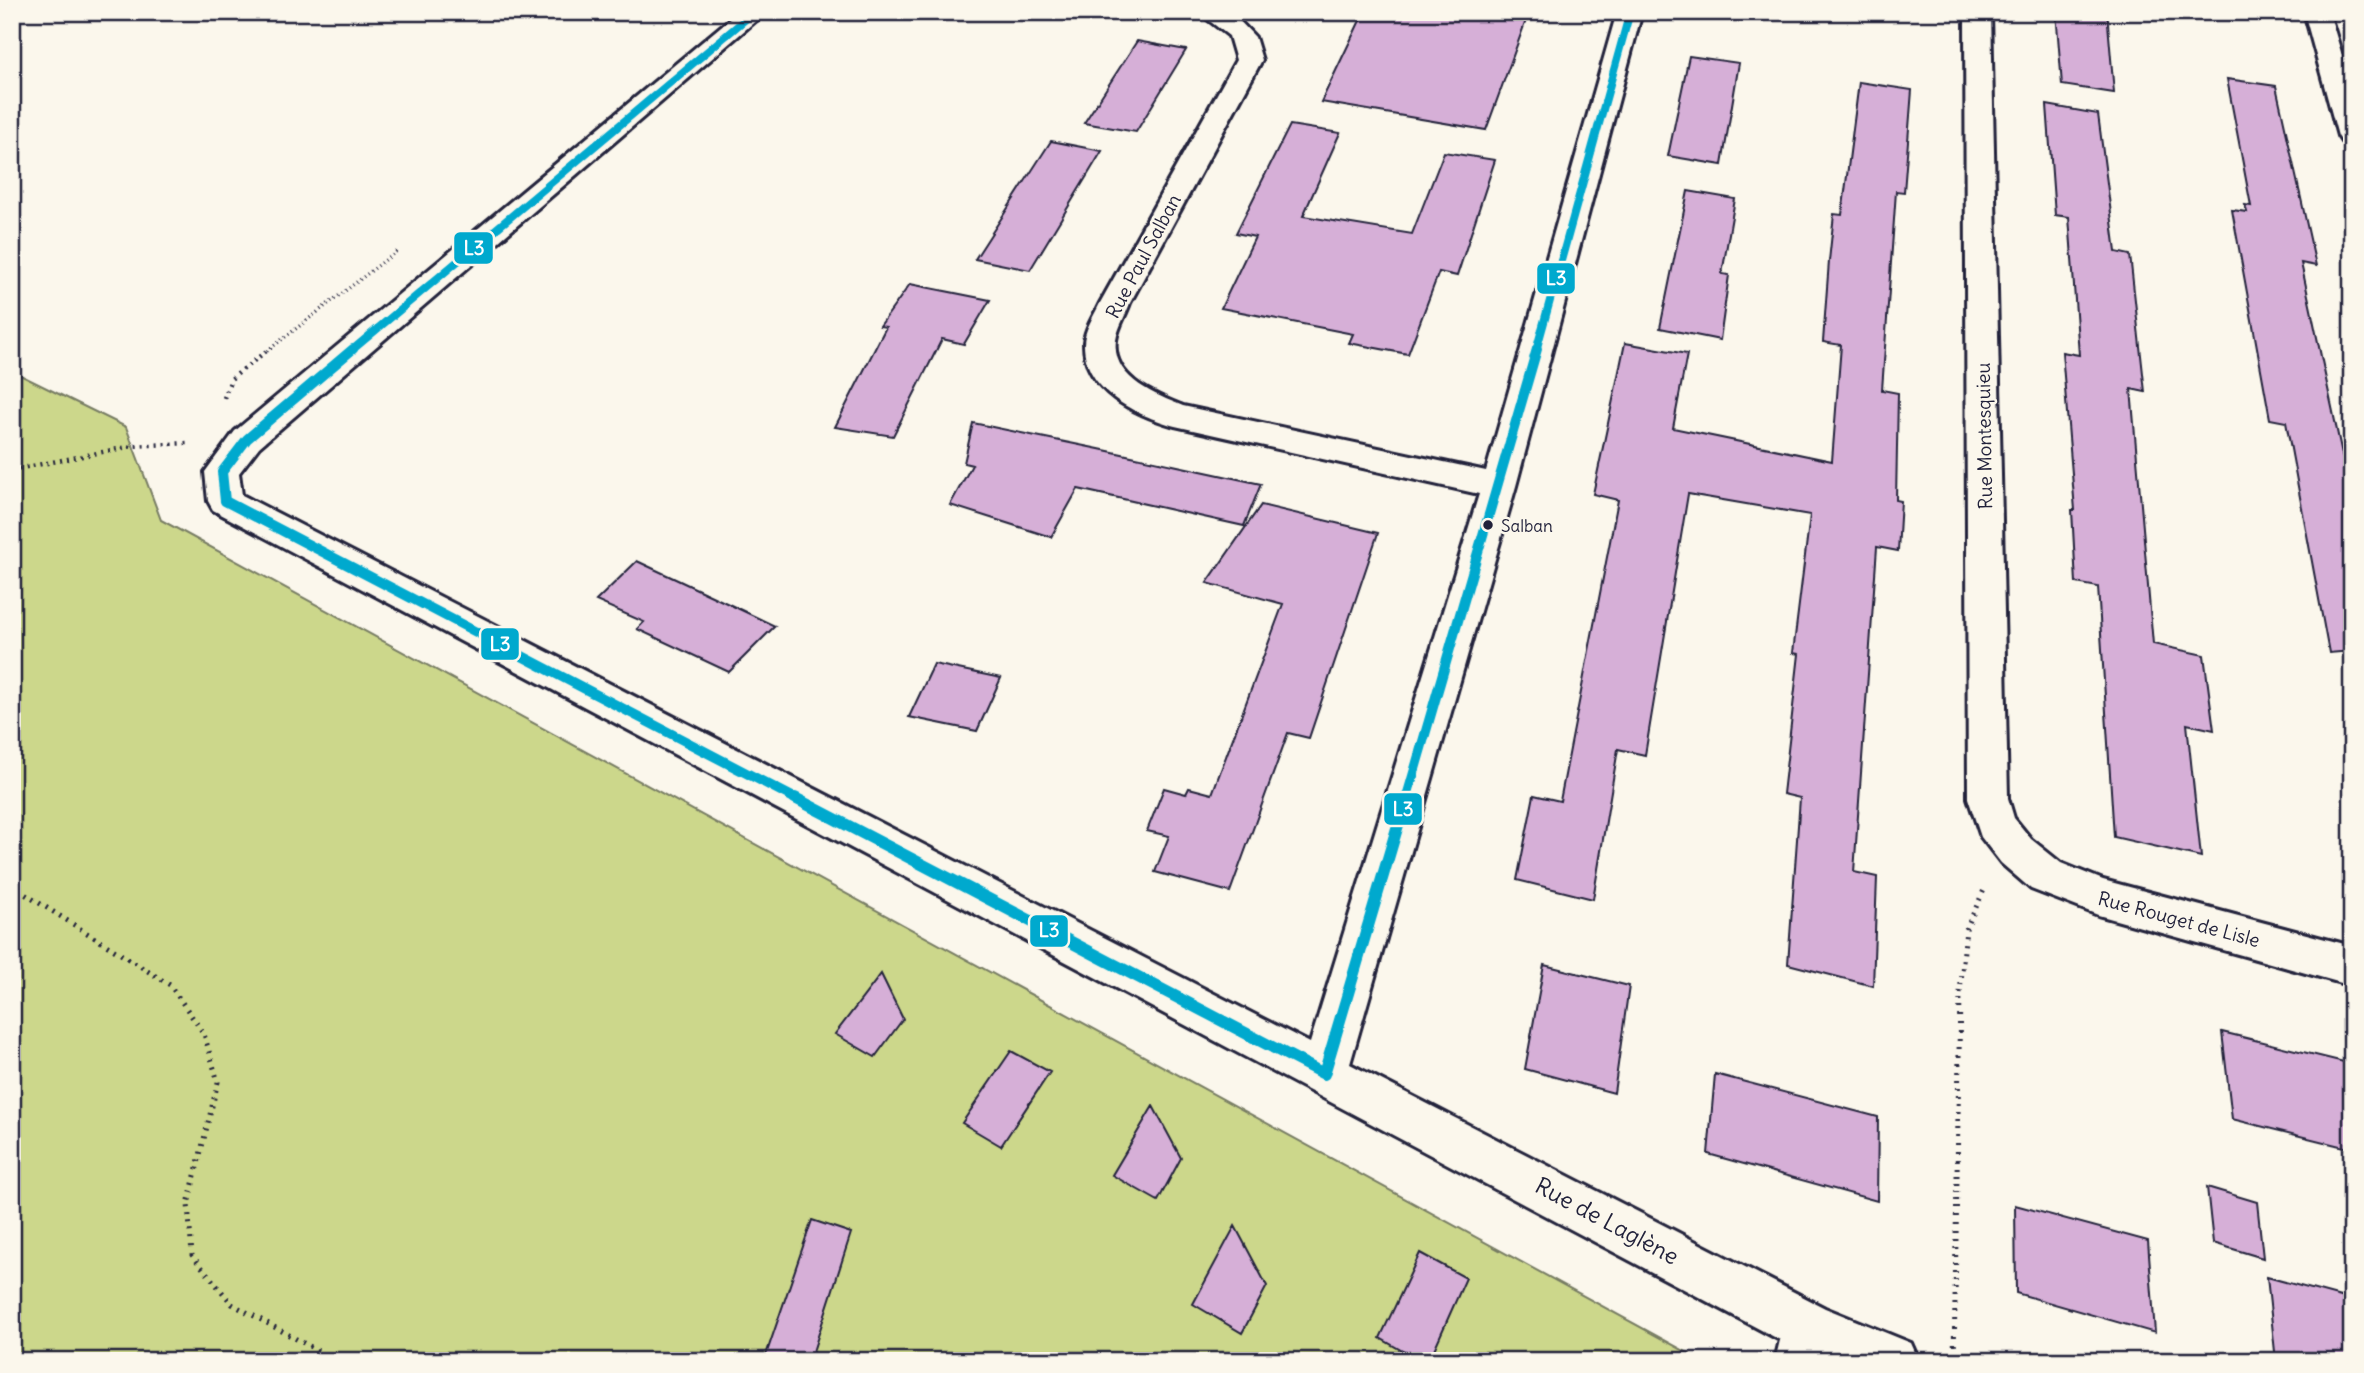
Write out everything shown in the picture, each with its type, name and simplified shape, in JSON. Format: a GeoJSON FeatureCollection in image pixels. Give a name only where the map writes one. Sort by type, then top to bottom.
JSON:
{"type":"FeatureCollection","features":[{"type":"Feature","properties":{"kind":"street"},"geometry":{"type":"LineString","coordinates":[[247,439],[754,12]]}},
{"type":"Feature","properties":{"kind":"street","name":"Rue Paul Salban"},"geometry":{"type":"LineString","coordinates":[[1210,12],[1236,28],[1247,42],[1249,60],[1115,303],[1100,343],[1109,376],[1134,399],[1175,415],[1499,486]]}},
{"type":"Feature","properties":{"kind":"street"},"geometry":{"type":"LineString","coordinates":[[1324,1074],[1499,486],[1630,12]]}},
{"type":"Feature","properties":{"kind":"street","name":"Rue Montesquieu"},"geometry":{"type":"LineString","coordinates":[[1978,12],[1988,799],[1996,825],[2016,851]]}},
{"type":"Feature","properties":{"kind":"street"},"geometry":{"type":"LineString","coordinates":[[2316,12],[2352,136]]}},
{"type":"Feature","properties":{"kind":"street","name":"Rue de Laglène"},"geometry":{"type":"LineString","coordinates":[[247,439],[222,472],[225,501],[1324,1074],[1805,1344],[1893,1361]]}},
{"type":"Feature","properties":{"kind":"street","name":"Rue Rouget de Lisle"},"geometry":{"type":"LineString","coordinates":[[2016,851],[2046,876],[2098,897],[2352,966]]}},
{"type":"Feature","properties":{"kind":"path"},"geometry":{"type":"LineString","coordinates":[[12,470],[133,446],[247,439]]}},
{"type":"Feature","properties":{"kind":"path"},"geometry":{"type":"LineString","coordinates":[[1954,1361],[1961,993],[1966,929],[1977,899],[2016,851]]}},
{"type":"Feature","properties":{"kind":"path"},"geometry":{"type":"LineString","coordinates":[[12,886],[170,985],[204,1034],[218,1082],[188,1204],[192,1255],[232,1304],[322,1353],[326,1361]]}},
{"type":"Feature","properties":{"kind":"green space"},"geometry":{"type":"Polygon","coordinates":[[[12,371],[126,427],[161,520],[1690,1354],[1688,1361],[12,1361],[12,371]]]}},
{"type":"Feature","properties":{"kind":"building"},"geometry":{"type":"Polygon","coordinates":[[[1364,12],[1529,12],[1486,130],[1321,102],[1364,12]]]}},
{"type":"Feature","properties":{"kind":"building"},"geometry":{"type":"Polygon","coordinates":[[[2056,12],[2107,12],[2114,93],[2062,85],[2056,12]]]}},
{"type":"Feature","properties":{"kind":"building"},"geometry":{"type":"Polygon","coordinates":[[[1137,41],[1186,50],[1136,132],[1084,123],[1137,41]]]}},
{"type":"Feature","properties":{"kind":"building"},"geometry":{"type":"Polygon","coordinates":[[[1689,56],[1739,63],[1722,165],[1668,156],[1689,56]]]}},
{"type":"Feature","properties":{"kind":"building"},"geometry":{"type":"Polygon","coordinates":[[[2227,79],[2276,86],[2316,266],[2301,263],[2345,468],[2352,469],[2352,651],[2329,653],[2286,422],[2270,419],[2232,210],[2247,212],[2245,205],[2251,206],[2227,79]]]}},
{"type":"Feature","properties":{"kind":"building"},"geometry":{"type":"Polygon","coordinates":[[[1859,82],[1912,90],[1904,192],[1896,191],[1882,390],[1898,393],[1896,500],[1901,501],[1898,551],[1877,547],[1854,872],[1877,877],[1873,986],[1788,964],[1800,798],[1783,794],[1799,654],[1793,653],[1810,515],[1688,494],[1645,755],[1618,749],[1593,899],[1517,880],[1534,795],[1560,801],[1618,500],[1593,494],[1625,343],[1687,354],[1673,428],[1832,461],[1841,345],[1823,342],[1834,214],[1842,215],[1859,82]]]}},
{"type":"Feature","properties":{"kind":"building"},"geometry":{"type":"Polygon","coordinates":[[[2047,105],[2098,114],[2116,252],[2130,255],[2145,392],[2131,389],[2153,644],[2204,655],[2214,730],[2187,724],[2201,857],[2114,837],[2098,587],[2076,583],[2072,510],[2075,510],[2062,352],[2079,355],[2069,217],[2055,215],[2047,105]]]}},
{"type":"Feature","properties":{"kind":"building"},"geometry":{"type":"Polygon","coordinates":[[[1290,125],[1340,133],[1303,216],[1412,234],[1444,152],[1495,160],[1457,276],[1439,272],[1408,354],[1349,343],[1353,334],[1221,308],[1255,237],[1236,233],[1290,125]]]}},
{"type":"Feature","properties":{"kind":"building"},"geometry":{"type":"Polygon","coordinates":[[[1051,141],[1102,151],[1030,270],[975,259],[1051,141]]]}},
{"type":"Feature","properties":{"kind":"building"},"geometry":{"type":"Polygon","coordinates":[[[1688,191],[1735,199],[1722,274],[1729,275],[1720,340],[1660,328],[1688,191]]]}},
{"type":"Feature","properties":{"kind":"building"},"geometry":{"type":"Polygon","coordinates":[[[910,284],[990,300],[964,344],[942,339],[893,436],[835,427],[886,327],[880,326],[910,284]]]}},
{"type":"Feature","properties":{"kind":"building"},"geometry":{"type":"Polygon","coordinates":[[[973,423],[1261,484],[1244,526],[1078,489],[1051,537],[950,505],[972,465],[964,463],[973,423]]]}},
{"type":"Feature","properties":{"kind":"building"},"geometry":{"type":"Polygon","coordinates":[[[1261,505],[1378,533],[1309,738],[1288,733],[1230,892],[1155,872],[1169,836],[1147,831],[1164,788],[1186,794],[1189,788],[1212,794],[1283,604],[1207,583],[1261,505]]]}},
{"type":"Feature","properties":{"kind":"building"},"geometry":{"type":"Polygon","coordinates":[[[637,561],[775,626],[729,672],[637,629],[644,622],[596,601],[637,561]]]}},
{"type":"Feature","properties":{"kind":"building"},"geometry":{"type":"Polygon","coordinates":[[[934,664],[1001,678],[977,731],[909,717],[934,664]]]}},
{"type":"Feature","properties":{"kind":"building"},"geometry":{"type":"Polygon","coordinates":[[[1544,965],[1629,986],[1614,1093],[1525,1069],[1544,965]]]}},
{"type":"Feature","properties":{"kind":"building"},"geometry":{"type":"Polygon","coordinates":[[[881,974],[903,1019],[875,1057],[835,1034],[881,974]]]}},
{"type":"Feature","properties":{"kind":"building"},"geometry":{"type":"Polygon","coordinates":[[[2222,1032],[2352,1064],[2352,1149],[2232,1119],[2222,1032]]]}},
{"type":"Feature","properties":{"kind":"building"},"geometry":{"type":"Polygon","coordinates":[[[1011,1051],[1050,1072],[1001,1146],[962,1123],[1011,1051]]]}},
{"type":"Feature","properties":{"kind":"building"},"geometry":{"type":"Polygon","coordinates":[[[1715,1074],[1878,1117],[1877,1201],[1708,1154],[1715,1074]]]}},
{"type":"Feature","properties":{"kind":"building"},"geometry":{"type":"Polygon","coordinates":[[[1153,1106],[1181,1158],[1158,1201],[1112,1175],[1153,1106]]]}},
{"type":"Feature","properties":{"kind":"building"},"geometry":{"type":"Polygon","coordinates":[[[2207,1187],[2257,1202],[2263,1258],[2213,1243],[2207,1187]]]}},
{"type":"Feature","properties":{"kind":"building"},"geometry":{"type":"Polygon","coordinates":[[[2015,1205],[2148,1241],[2155,1333],[2016,1293],[2015,1205]]]}},
{"type":"Feature","properties":{"kind":"building"},"geometry":{"type":"Polygon","coordinates":[[[812,1220],[851,1233],[810,1361],[764,1361],[812,1220]]]}},
{"type":"Feature","properties":{"kind":"building"},"geometry":{"type":"Polygon","coordinates":[[[1235,1226],[1267,1286],[1242,1333],[1193,1304],[1235,1226]]]}},
{"type":"Feature","properties":{"kind":"building"},"geometry":{"type":"Polygon","coordinates":[[[1420,1253],[1466,1278],[1429,1361],[1420,1361],[1380,1338],[1420,1253]]]}},
{"type":"Feature","properties":{"kind":"building"},"geometry":{"type":"Polygon","coordinates":[[[2267,1277],[2352,1300],[2352,1361],[2276,1361],[2267,1277]]]}},
{"type":"Feature","properties":{"kind":"transit line","name":"L3"},"geometry":{"type":"LineString","coordinates":[[225,501],[222,472],[247,439],[754,12]]}},
{"type":"Feature","properties":{"kind":"transit line","name":"L3"},"geometry":{"type":"LineString","coordinates":[[1324,1074],[1499,486],[1630,12]]}},
{"type":"Feature","properties":{"kind":"transit line","name":"L3"},"geometry":{"type":"LineString","coordinates":[[225,501],[1324,1074]]}},
{"type":"Feature","properties":{"kind":"place","name":"Salban"},"geometry":{"type":"Point","coordinates":[1488,525]}}]}
